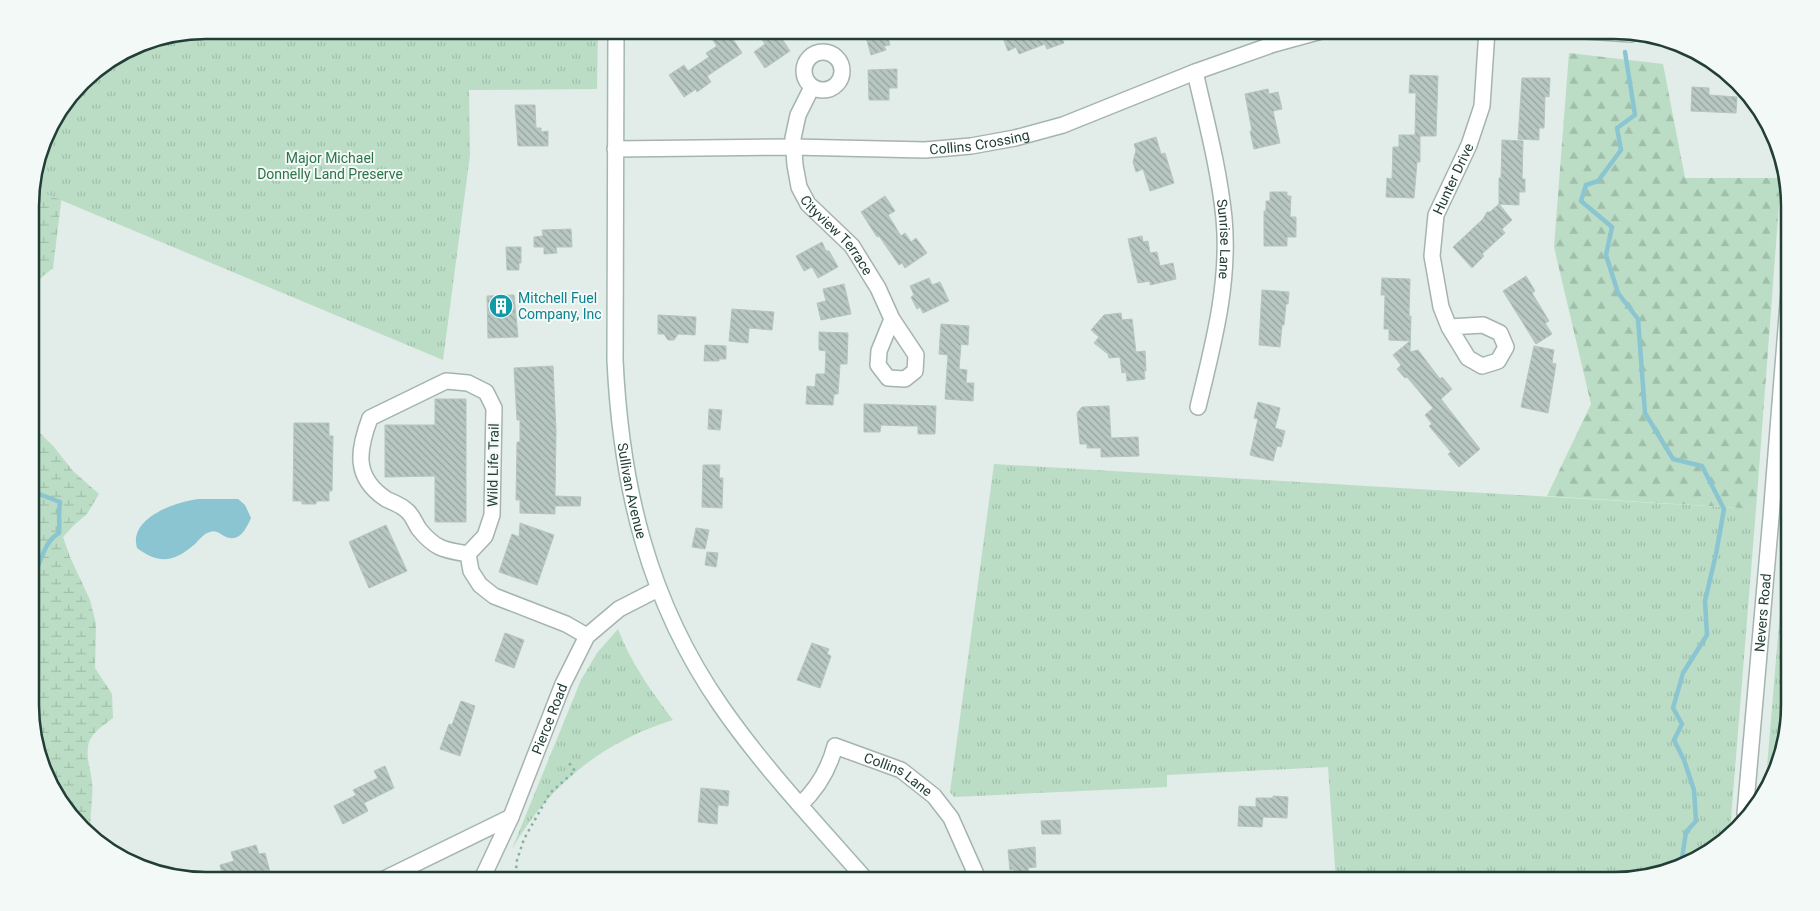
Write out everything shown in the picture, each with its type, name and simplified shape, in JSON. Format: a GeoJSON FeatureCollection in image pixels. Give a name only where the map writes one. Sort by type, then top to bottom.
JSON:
{"type":"FeatureCollection","features":[{"type":"Feature","properties":{"kind":"street","name":"Sullivan Avenue"},"geometry":{"type":"LineString","coordinates":[[616,39],[615,360],[617,406],[622,444],[636,517],[658,589],[681,637],[721,706],[776,777],[858,872]]}},
{"type":"Feature","properties":{"kind":"street","name":"Collins Crossing"},"geometry":{"type":"LineString","coordinates":[[615,149],[793,147],[925,150],[971,146],[1015,138],[1063,125],[1195,72],[1292,39]]}},
{"type":"Feature","properties":{"kind":"street","name":"Hunter Drive"},"geometry":{"type":"LineString","coordinates":[[1449,328],[1441,307],[1432,256],[1436,215],[1469,145],[1482,106],[1486,39]]}},
{"type":"Feature","properties":{"kind":"street","name":"Sunrise Lane"},"geometry":{"type":"LineString","coordinates":[[1195,72],[1214,161],[1224,220],[1224,276],[1218,326],[1198,407]]}},
{"type":"Feature","properties":{"kind":"street","name":"Cityview Terrace"},"geometry":{"type":"LineString","coordinates":[[812,87],[798,115],[795,128],[793,147],[800,187],[808,204],[852,246],[878,288],[892,319]]}},
{"type":"Feature","properties":{"kind":"street","name":"Wild Life Trail"},"geometry":{"type":"LineString","coordinates":[[446,381],[468,383],[486,392],[494,408],[492,514],[485,536],[468,554],[440,549],[420,530],[406,510],[385,498],[369,484],[361,470],[362,440],[370,418],[446,381]]}},
{"type":"Feature","properties":{"kind":"street","name":"Nevers Road"},"geometry":{"type":"LineString","coordinates":[[1746,808],[1781,391]]}},
{"type":"Feature","properties":{"kind":"street"},"geometry":{"type":"LineString","coordinates":[[468,554],[471,571],[480,585],[494,596],[566,624],[587,636]]}},
{"type":"Feature","properties":{"kind":"street","name":"Pierce Road"},"geometry":{"type":"LineString","coordinates":[[485,872],[511,817],[563,684],[587,636],[618,609],[658,589]]}},
{"type":"Feature","properties":{"kind":"street","name":"Collins Lane"},"geometry":{"type":"LineString","coordinates":[[800,805],[814,792],[832,759],[835,746],[901,770],[934,796],[951,818],[976,872]]}},
{"type":"Feature","properties":{"kind":"street"},"geometry":{"type":"LineString","coordinates":[[398,872],[511,817]]}},
{"type":"Feature","properties":{"kind":"path"},"geometry":{"type":"LineString","coordinates":[[516,872],[517,860],[524,839],[550,793],[575,771],[569,763]]}},
{"type":"Feature","properties":{"kind":"green space","name":"Major Michael Donnelly Land Preserve"},"geometry":{"type":"Polygon","coordinates":[[[195,39],[598,39],[597,89],[469,90],[470,155],[443,360],[39,191],[44,162],[61,122],[73,104],[88,88],[113,67],[142,51],[173,42],[195,39]]]}},
{"type":"Feature","properties":{"kind":"green space"},"geometry":{"type":"Polygon","coordinates":[[[1569,53],[1663,64],[1685,178],[1779,178],[1780,188],[1756,509],[1547,496],[1591,404],[1554,247],[1569,53]]]}},
{"type":"Feature","properties":{"kind":"green space"},"geometry":{"type":"Polygon","coordinates":[[[44,161],[64,178],[53,268],[39,279],[39,195],[44,161]]]}},
{"type":"Feature","properties":{"kind":"green space"},"geometry":{"type":"Polygon","coordinates":[[[39,432],[73,471],[99,494],[87,514],[63,537],[90,600],[96,624],[95,668],[112,694],[113,718],[94,734],[88,747],[92,788],[91,826],[67,798],[56,779],[44,749],[40,727],[39,432]]]}},
{"type":"Feature","properties":{"kind":"green space"},"geometry":{"type":"Polygon","coordinates":[[[994,464],[1756,509],[1731,824],[1707,844],[1688,855],[1668,863],[1647,869],[1625,872],[1335,872],[1328,767],[1167,775],[1167,787],[954,797],[950,792],[994,464]]]}},
{"type":"Feature","properties":{"kind":"green space"},"geometry":{"type":"Polygon","coordinates":[[[1781,600],[1781,716],[1778,738],[1767,773],[1781,600]]]}},
{"type":"Feature","properties":{"kind":"green space"},"geometry":{"type":"Polygon","coordinates":[[[618,629],[642,676],[673,720],[623,740],[580,769],[560,786],[543,805],[512,849],[581,680],[597,653],[618,629]]]}},
{"type":"Feature","properties":{"kind":"water"},"geometry":{"type":"Polygon","coordinates":[[[199,499],[238,499],[245,505],[251,518],[244,531],[238,537],[229,538],[212,531],[204,535],[180,555],[173,558],[160,559],[137,548],[136,537],[140,528],[147,520],[167,507],[199,499]]]}},
{"type":"Feature","properties":{"kind":"building"},"geometry":{"type":"Polygon","coordinates":[[[712,39],[733,39],[742,53],[707,76],[711,82],[697,92],[696,89],[684,97],[669,75],[684,65],[688,71],[709,57],[706,53],[717,46],[712,39]]]}},
{"type":"Feature","properties":{"kind":"building"},"geometry":{"type":"Polygon","coordinates":[[[761,39],[782,39],[790,51],[765,68],[754,52],[765,44],[761,39]]]}},
{"type":"Feature","properties":{"kind":"building"},"geometry":{"type":"Polygon","coordinates":[[[867,39],[888,39],[890,45],[884,46],[886,50],[871,55],[867,39]]]}},
{"type":"Feature","properties":{"kind":"building"},"geometry":{"type":"Polygon","coordinates":[[[1003,39],[1062,39],[1064,43],[1047,49],[1045,44],[1019,54],[1016,47],[1008,51],[1003,39]]]}},
{"type":"Feature","properties":{"kind":"building"},"geometry":{"type":"Polygon","coordinates":[[[897,69],[897,88],[889,88],[889,100],[869,100],[868,70],[897,69]]]}},
{"type":"Feature","properties":{"kind":"building"},"geometry":{"type":"Polygon","coordinates":[[[1410,75],[1438,76],[1436,136],[1420,136],[1420,162],[1417,162],[1414,198],[1386,197],[1387,178],[1392,179],[1393,147],[1399,147],[1399,135],[1415,135],[1416,93],[1409,93],[1410,75]]]}},
{"type":"Feature","properties":{"kind":"building"},"geometry":{"type":"Polygon","coordinates":[[[1522,78],[1550,78],[1549,97],[1545,96],[1544,128],[1539,128],[1539,140],[1518,139],[1522,78]]]}},
{"type":"Feature","properties":{"kind":"building"},"geometry":{"type":"Polygon","coordinates":[[[1692,87],[1709,88],[1709,95],[1737,97],[1736,113],[1691,111],[1692,87]]]}},
{"type":"Feature","properties":{"kind":"building"},"geometry":{"type":"Polygon","coordinates":[[[1268,89],[1269,94],[1278,92],[1282,109],[1273,111],[1280,143],[1254,149],[1245,94],[1268,89]]]}},
{"type":"Feature","properties":{"kind":"building"},"geometry":{"type":"Polygon","coordinates":[[[515,105],[535,105],[536,128],[541,128],[541,132],[548,131],[548,146],[518,146],[515,105]]]}},
{"type":"Feature","properties":{"kind":"building"},"geometry":{"type":"Polygon","coordinates":[[[1156,137],[1161,154],[1165,153],[1174,183],[1150,191],[1143,169],[1136,172],[1133,162],[1136,150],[1134,144],[1156,137]]]}},
{"type":"Feature","properties":{"kind":"building"},"geometry":{"type":"Polygon","coordinates":[[[1502,140],[1523,141],[1522,179],[1525,179],[1525,192],[1519,192],[1519,205],[1499,204],[1502,140]]]}},
{"type":"Feature","properties":{"kind":"building"},"geometry":{"type":"Polygon","coordinates":[[[1270,192],[1287,192],[1287,196],[1291,196],[1290,217],[1296,217],[1296,237],[1287,237],[1287,246],[1264,246],[1264,211],[1266,211],[1266,201],[1270,201],[1270,192]]]}},
{"type":"Feature","properties":{"kind":"building"},"geometry":{"type":"Polygon","coordinates":[[[885,196],[895,211],[888,215],[901,236],[905,233],[911,242],[916,238],[927,253],[905,268],[902,263],[899,265],[879,236],[877,237],[861,212],[885,196]]]}},
{"type":"Feature","properties":{"kind":"building"},"geometry":{"type":"Polygon","coordinates":[[[1499,204],[1512,220],[1502,229],[1505,233],[1482,254],[1484,256],[1472,268],[1453,247],[1483,219],[1487,212],[1490,212],[1499,204]]]}},
{"type":"Feature","properties":{"kind":"building"},"geometry":{"type":"Polygon","coordinates":[[[571,229],[572,247],[556,247],[557,253],[544,254],[544,247],[534,247],[534,237],[543,236],[542,230],[571,229]]]}},
{"type":"Feature","properties":{"kind":"building"},"geometry":{"type":"Polygon","coordinates":[[[1142,236],[1143,242],[1148,241],[1150,253],[1157,252],[1160,266],[1173,263],[1176,279],[1150,285],[1150,281],[1138,283],[1128,239],[1142,236]]]}},
{"type":"Feature","properties":{"kind":"building"},"geometry":{"type":"Polygon","coordinates":[[[822,242],[838,267],[818,278],[812,267],[804,271],[796,256],[822,242]]]}},
{"type":"Feature","properties":{"kind":"building"},"geometry":{"type":"Polygon","coordinates":[[[506,247],[521,247],[519,270],[507,270],[506,247]]]}},
{"type":"Feature","properties":{"kind":"building"},"geometry":{"type":"Polygon","coordinates":[[[1526,276],[1535,291],[1532,293],[1549,321],[1545,323],[1552,334],[1536,344],[1503,291],[1526,276]]]}},
{"type":"Feature","properties":{"kind":"building"},"geometry":{"type":"Polygon","coordinates":[[[929,278],[932,285],[940,282],[949,301],[923,313],[920,307],[917,309],[911,297],[914,295],[910,286],[929,278]]]}},
{"type":"Feature","properties":{"kind":"building"},"geometry":{"type":"Polygon","coordinates":[[[1382,278],[1410,279],[1409,316],[1411,316],[1410,352],[1418,350],[1440,379],[1442,377],[1452,389],[1441,399],[1480,449],[1459,467],[1448,454],[1451,452],[1429,426],[1432,424],[1425,415],[1433,408],[1407,377],[1405,378],[1397,369],[1401,365],[1393,355],[1410,341],[1389,340],[1389,329],[1384,329],[1385,295],[1381,295],[1382,278]]]}},
{"type":"Feature","properties":{"kind":"building"},"geometry":{"type":"Polygon","coordinates":[[[844,284],[851,314],[821,320],[817,303],[826,301],[823,289],[844,284]]]}},
{"type":"Feature","properties":{"kind":"building"},"geometry":{"type":"Polygon","coordinates":[[[1262,290],[1289,292],[1284,325],[1282,325],[1280,347],[1259,345],[1262,290]]]}},
{"type":"Feature","properties":{"kind":"building","name":"Mitchell Fuel Company, Inc"},"geometry":{"type":"Polygon","coordinates":[[[514,295],[518,337],[488,338],[487,296],[514,295]]]}},
{"type":"Feature","properties":{"kind":"building"},"geometry":{"type":"Polygon","coordinates":[[[732,309],[774,312],[772,330],[749,328],[748,343],[729,341],[732,309]]]}},
{"type":"Feature","properties":{"kind":"building"},"geometry":{"type":"Polygon","coordinates":[[[1121,313],[1122,320],[1132,319],[1136,352],[1145,351],[1145,379],[1127,381],[1126,372],[1122,373],[1120,357],[1109,358],[1108,354],[1094,343],[1099,337],[1091,330],[1104,315],[1121,313]]]}},
{"type":"Feature","properties":{"kind":"building"},"geometry":{"type":"Polygon","coordinates":[[[658,315],[696,317],[695,335],[678,334],[674,340],[668,340],[664,334],[658,334],[658,315]]]}},
{"type":"Feature","properties":{"kind":"building"},"geometry":{"type":"Polygon","coordinates":[[[941,324],[969,326],[968,345],[961,344],[959,369],[967,370],[966,383],[974,383],[973,401],[945,399],[948,355],[939,354],[941,324]]]}},
{"type":"Feature","properties":{"kind":"building"},"geometry":{"type":"Polygon","coordinates":[[[819,332],[848,333],[847,364],[840,364],[838,394],[834,394],[833,405],[806,404],[807,386],[815,387],[816,374],[825,374],[826,351],[819,350],[819,332]]]}},
{"type":"Feature","properties":{"kind":"building"},"geometry":{"type":"Polygon","coordinates":[[[705,345],[726,346],[726,359],[704,361],[705,345]]]}},
{"type":"Feature","properties":{"kind":"building"},"geometry":{"type":"Polygon","coordinates":[[[1534,346],[1554,350],[1552,363],[1556,364],[1548,413],[1521,407],[1534,346]]]}},
{"type":"Feature","properties":{"kind":"building"},"geometry":{"type":"Polygon","coordinates":[[[553,366],[556,431],[555,496],[581,497],[580,506],[555,506],[555,514],[520,513],[520,500],[516,500],[517,442],[520,442],[520,420],[517,420],[514,368],[553,366]]]}},
{"type":"Feature","properties":{"kind":"building"},"geometry":{"type":"Polygon","coordinates":[[[435,399],[466,399],[466,522],[435,522],[435,476],[385,477],[385,425],[435,425],[435,399]]]}},
{"type":"Feature","properties":{"kind":"building"},"geometry":{"type":"Polygon","coordinates":[[[1258,402],[1280,408],[1275,428],[1285,431],[1281,447],[1277,446],[1273,461],[1250,455],[1258,419],[1254,418],[1258,402]]]}},
{"type":"Feature","properties":{"kind":"building"},"geometry":{"type":"Polygon","coordinates":[[[864,404],[936,406],[935,434],[918,434],[918,426],[881,425],[880,432],[864,432],[864,404]]]}},
{"type":"Feature","properties":{"kind":"building"},"geometry":{"type":"Polygon","coordinates":[[[1109,406],[1111,438],[1138,437],[1139,456],[1101,457],[1101,448],[1087,448],[1087,444],[1080,444],[1077,413],[1082,407],[1109,406]]]}},
{"type":"Feature","properties":{"kind":"building"},"geometry":{"type":"Polygon","coordinates":[[[709,409],[722,410],[720,430],[708,429],[709,409]]]}},
{"type":"Feature","properties":{"kind":"building"},"geometry":{"type":"Polygon","coordinates":[[[294,423],[329,423],[329,436],[333,436],[332,491],[329,491],[329,501],[316,501],[316,504],[302,504],[302,501],[293,501],[294,423]]]}},
{"type":"Feature","properties":{"kind":"building"},"geometry":{"type":"Polygon","coordinates":[[[703,465],[720,465],[719,478],[723,478],[722,508],[702,507],[703,465]]]}},
{"type":"Feature","properties":{"kind":"building"},"geometry":{"type":"Polygon","coordinates":[[[520,523],[554,535],[537,585],[499,572],[512,534],[519,537],[520,523]]]}},
{"type":"Feature","properties":{"kind":"building"},"geometry":{"type":"Polygon","coordinates":[[[386,525],[407,571],[369,588],[349,542],[386,525]]]}},
{"type":"Feature","properties":{"kind":"building"},"geometry":{"type":"Polygon","coordinates":[[[696,528],[709,530],[705,549],[692,547],[696,528]]]}},
{"type":"Feature","properties":{"kind":"building"},"geometry":{"type":"Polygon","coordinates":[[[707,552],[718,553],[716,567],[705,565],[707,552]]]}},
{"type":"Feature","properties":{"kind":"building"},"geometry":{"type":"Polygon","coordinates":[[[505,633],[524,640],[514,668],[495,661],[505,633]]]}},
{"type":"Feature","properties":{"kind":"building"},"geometry":{"type":"Polygon","coordinates":[[[812,643],[829,649],[827,654],[831,656],[820,688],[797,680],[812,643]]]}},
{"type":"Feature","properties":{"kind":"building"},"geometry":{"type":"Polygon","coordinates":[[[461,701],[475,706],[460,756],[440,749],[449,724],[452,725],[461,701]]]}},
{"type":"Feature","properties":{"kind":"building"},"geometry":{"type":"Polygon","coordinates":[[[385,766],[394,788],[364,803],[368,811],[343,824],[334,806],[356,795],[353,790],[378,778],[374,771],[385,766]]]}},
{"type":"Feature","properties":{"kind":"building"},"geometry":{"type":"Polygon","coordinates":[[[701,788],[729,791],[728,806],[718,805],[717,824],[698,822],[701,788]]]}},
{"type":"Feature","properties":{"kind":"building"},"geometry":{"type":"Polygon","coordinates":[[[1273,796],[1288,797],[1287,818],[1263,817],[1262,827],[1238,826],[1239,806],[1256,807],[1256,798],[1273,798],[1273,796]]]}},
{"type":"Feature","properties":{"kind":"building"},"geometry":{"type":"Polygon","coordinates":[[[1060,820],[1061,834],[1042,834],[1041,821],[1060,820]]]}},
{"type":"Feature","properties":{"kind":"building"},"geometry":{"type":"Polygon","coordinates":[[[256,845],[259,854],[265,853],[270,872],[222,872],[220,865],[234,861],[231,852],[256,845]]]}},
{"type":"Feature","properties":{"kind":"building"},"geometry":{"type":"Polygon","coordinates":[[[1035,847],[1036,867],[1028,868],[1028,872],[1014,872],[1014,869],[1010,870],[1008,850],[1035,847]]]}},
{"type":"Feature","properties":{"kind":"waterway"},"geometry":{"type":"LineString","coordinates":[[1625,52],[1635,115],[1617,128],[1621,150],[1598,181],[1586,185],[1581,201],[1612,227],[1606,255],[1618,293],[1638,319],[1645,413],[1673,459],[1702,466],[1724,509],[1705,601],[1707,635],[1683,673],[1673,708],[1682,724],[1674,740],[1684,760],[1694,790],[1696,821],[1686,832],[1682,857]]}},
{"type":"Feature","properties":{"kind":"waterway"},"geometry":{"type":"LineString","coordinates":[[39,494],[60,502],[59,533],[49,542],[39,563]]}},
{"type":"Feature","properties":{"kind":"place","name":"Mitchell Fuel Company, Inc"},"geometry":{"type":"Point","coordinates":[501,306]}}]}
